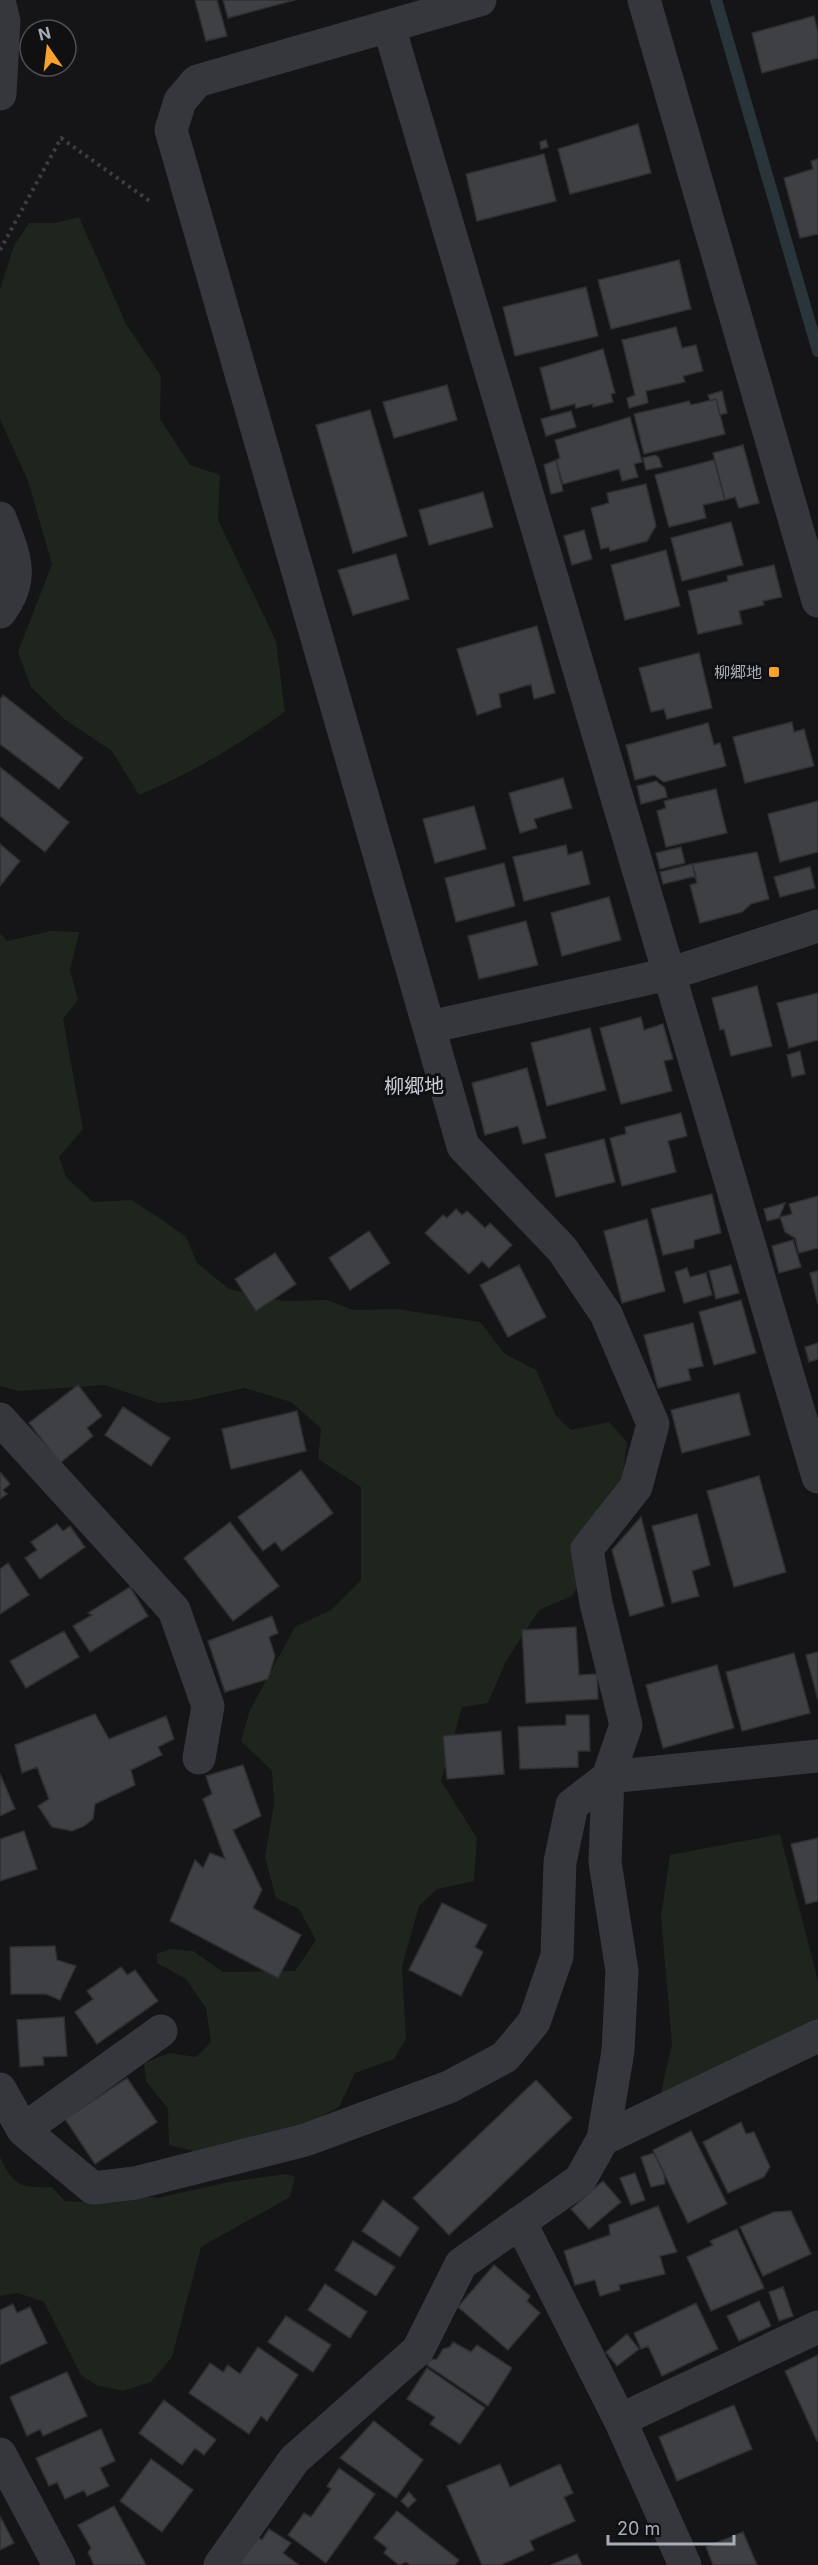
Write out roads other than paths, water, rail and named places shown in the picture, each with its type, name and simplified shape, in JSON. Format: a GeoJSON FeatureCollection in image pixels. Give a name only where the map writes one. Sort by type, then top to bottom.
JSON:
{"type":"FeatureCollection","features":[{"type":"Feature","properties":{"kind":"street"},"geometry":{"type":"LineString","coordinates":[[220,2565],[294,2460],[418,2350],[461,2264],[580,2180],[603,2139],[618,2051],[622,1971],[605,1862],[608,1777],[626,1725],[596,1603],[587,1549],[636,1487],[653,1424],[606,1314],[562,1249],[463,1146],[171,130],[180,101],[197,81],[480,0]]}},
{"type":"Feature","properties":{"kind":"street"},"geometry":{"type":"LineString","coordinates":[[644,0],[818,601]]}},
{"type":"Feature","properties":{"kind":"street"},"geometry":{"type":"LineString","coordinates":[[0,5],[4,21],[0,94]]}},
{"type":"Feature","properties":{"kind":"street"},"geometry":{"type":"LineString","coordinates":[[389,27],[818,1477]]}},
{"type":"Feature","properties":{"kind":"street"},"geometry":{"type":"LineString","coordinates":[[0,518],[16,563],[16,582],[9,601],[0,612]]}},
{"type":"Feature","properties":{"kind":"street"},"geometry":{"type":"LineString","coordinates":[[429,1027],[669,974],[818,926]]}},
{"type":"Feature","properties":{"kind":"street"},"geometry":{"type":"LineString","coordinates":[[0,1419],[174,1610],[208,1707],[200,1758]]}},
{"type":"Feature","properties":{"kind":"street"},"geometry":{"type":"LineString","coordinates":[[0,2089],[22,2130],[93,2188],[135,2183],[305,2140],[448,2087],[505,2057],[534,2022],[557,1956],[560,1862],[572,1805],[608,1777],[818,1756]]}},
{"type":"Feature","properties":{"kind":"street"},"geometry":{"type":"LineString","coordinates":[[22,2130],[160,2031]]}},
{"type":"Feature","properties":{"kind":"street"},"geometry":{"type":"LineString","coordinates":[[603,2139],[818,2036]]}},
{"type":"Feature","properties":{"kind":"street"},"geometry":{"type":"LineString","coordinates":[[520,2222],[620,2420],[685,2565]]}},
{"type":"Feature","properties":{"kind":"street"},"geometry":{"type":"LineString","coordinates":[[620,2420],[818,2327]]}},
{"type":"Feature","properties":{"kind":"street"},"geometry":{"type":"LineString","coordinates":[[0,2454],[59,2565]]}},
{"type":"Feature","properties":{"kind":"waterway"},"geometry":{"type":"LineString","coordinates":[[716,0],[818,351]]}},
{"type":"Feature","properties":{"kind":"place","name":"柳郷地"},"geometry":{"type":"Point","coordinates":[774,672]}},
{"type":"Feature","properties":{"kind":"district","name":"柳郷地"},"geometry":{"type":"Point","coordinates":[414,1086]}}]}
